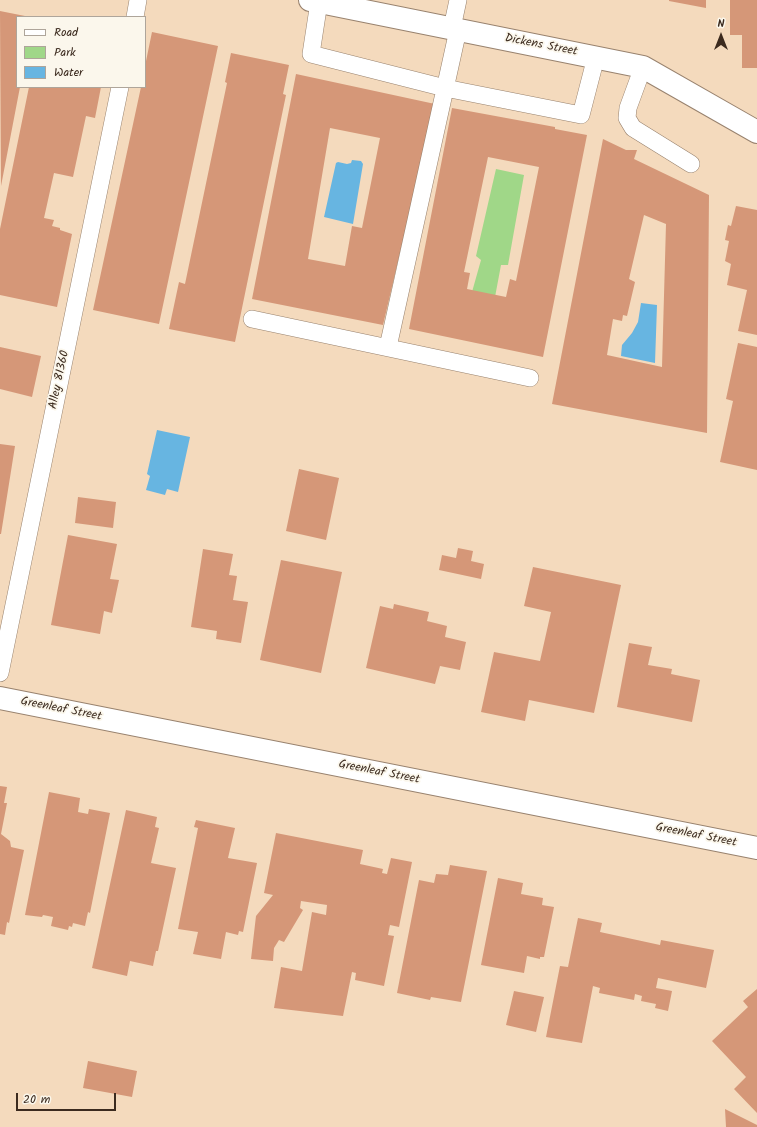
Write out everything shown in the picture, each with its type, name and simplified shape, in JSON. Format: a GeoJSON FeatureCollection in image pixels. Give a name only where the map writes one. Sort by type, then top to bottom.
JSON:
{"type":"FeatureCollection","features":[{"type":"Feature","properties":{"kind":"street","name":"Dickens Street"},"geometry":{"type":"LineString","coordinates":[[315,1],[643,67],[757,132]]}},
{"type":"Feature","properties":{"kind":"street","name":"Greenleaf Street"},"geometry":{"type":"LineString","coordinates":[[0,698],[757,848]]}},
{"type":"Feature","properties":{"kind":"lane"},"geometry":{"type":"LineString","coordinates":[[135,16],[138,0]]}},
{"type":"Feature","properties":{"kind":"lane"},"geometry":{"type":"LineString","coordinates":[[388,347],[445,88],[455,29],[458,0]]}},
{"type":"Feature","properties":{"kind":"lane"},"geometry":{"type":"LineString","coordinates":[[315,1],[311,54],[445,88],[581,115],[596,57]]}},
{"type":"Feature","properties":{"kind":"lane"},"geometry":{"type":"LineString","coordinates":[[643,67],[628,108],[627,118],[633,128],[691,164]]}},
{"type":"Feature","properties":{"kind":"lane","name":"Alley 81360"},"geometry":{"type":"LineString","coordinates":[[0,672],[120,88]]}},
{"type":"Feature","properties":{"kind":"lane"},"geometry":{"type":"LineString","coordinates":[[252,319],[530,378]]}},
{"type":"Feature","properties":{"kind":"green space"},"geometry":{"type":"Polygon","coordinates":[[[496,169],[524,175],[508,265],[501,265],[495,297],[472,292],[481,260],[476,256],[496,169]]]}},
{"type":"Feature","properties":{"kind":"water"},"geometry":{"type":"Polygon","coordinates":[[[352,160],[361,161],[363,164],[353,224],[324,217],[336,163],[347,164],[351,163],[352,160]]]}},
{"type":"Feature","properties":{"kind":"water"},"geometry":{"type":"Polygon","coordinates":[[[641,303],[657,305],[655,363],[621,356],[622,345],[632,333],[638,322],[641,303]]]}},
{"type":"Feature","properties":{"kind":"water"},"geometry":{"type":"Polygon","coordinates":[[[157,430],[190,437],[178,492],[167,489],[165,495],[146,490],[150,476],[147,474],[157,430]]]}},
{"type":"Feature","properties":{"kind":"building"},"geometry":{"type":"Polygon","coordinates":[[[706,0],[706,8],[669,1],[706,0]]]}},
{"type":"Feature","properties":{"kind":"building"},"geometry":{"type":"Polygon","coordinates":[[[730,0],[757,0],[757,68],[742,68],[742,35],[730,35],[730,0]]]}},
{"type":"Feature","properties":{"kind":"building"},"geometry":{"type":"Polygon","coordinates":[[[0,11],[25,16],[16,16],[16,88],[20,88],[1,186],[0,11]]]}},
{"type":"Feature","properties":{"kind":"building"},"geometry":{"type":"Polygon","coordinates":[[[152,32],[218,46],[159,324],[93,310],[141,88],[146,88],[146,61],[152,32]]]}},
{"type":"Feature","properties":{"kind":"building"},"geometry":{"type":"Polygon","coordinates":[[[231,53],[289,65],[283,94],[286,95],[235,342],[169,329],[179,282],[185,284],[227,83],[225,82],[231,53]]]}},
{"type":"Feature","properties":{"kind":"building"},"geometry":{"type":"Polygon","coordinates":[[[296,74],[435,104],[383,325],[252,299],[296,74]],[[330,128],[308,259],[345,266],[352,226],[362,228],[380,138],[330,128]]]}},
{"type":"Feature","properties":{"kind":"building"},"geometry":{"type":"Polygon","coordinates":[[[29,88],[101,88],[95,118],[86,116],[73,177],[54,173],[44,218],[54,220],[52,226],[72,234],[57,307],[0,295],[0,229],[29,88]]]}},
{"type":"Feature","properties":{"kind":"building"},"geometry":{"type":"Polygon","coordinates":[[[452,108],[555,127],[555,129],[587,135],[543,357],[409,329],[452,108]],[[488,157],[464,272],[470,273],[467,289],[506,297],[510,279],[516,281],[539,167],[488,157]]]}},
{"type":"Feature","properties":{"kind":"building"},"geometry":{"type":"Polygon","coordinates":[[[603,139],[626,150],[637,150],[634,159],[709,195],[707,433],[552,404],[603,139]],[[644,215],[629,279],[635,282],[627,316],[623,315],[622,321],[613,319],[607,355],[662,367],[666,224],[644,215]]]}},
{"type":"Feature","properties":{"kind":"building"},"geometry":{"type":"Polygon","coordinates":[[[736,206],[757,210],[757,335],[738,331],[747,290],[727,285],[731,264],[725,261],[729,241],[725,240],[728,225],[731,226],[736,206]]]}},
{"type":"Feature","properties":{"kind":"building"},"geometry":{"type":"Polygon","coordinates":[[[738,343],[757,347],[757,470],[720,462],[733,401],[726,399],[738,343]]]}},
{"type":"Feature","properties":{"kind":"building"},"geometry":{"type":"Polygon","coordinates":[[[0,347],[41,356],[32,397],[0,389],[0,347]]]}},
{"type":"Feature","properties":{"kind":"building"},"geometry":{"type":"Polygon","coordinates":[[[0,444],[15,446],[1,534],[0,534],[0,444]]]}},
{"type":"Feature","properties":{"kind":"building"},"geometry":{"type":"Polygon","coordinates":[[[299,469],[339,478],[326,540],[286,531],[299,469]]]}},
{"type":"Feature","properties":{"kind":"building"},"geometry":{"type":"Polygon","coordinates":[[[78,497],[116,502],[113,528],[75,523],[78,497]]]}},
{"type":"Feature","properties":{"kind":"building"},"geometry":{"type":"Polygon","coordinates":[[[68,535],[117,544],[110,579],[119,580],[112,613],[104,611],[100,634],[51,625],[68,535]]]}},
{"type":"Feature","properties":{"kind":"building"},"geometry":{"type":"Polygon","coordinates":[[[458,548],[473,551],[471,561],[484,564],[481,579],[439,570],[442,555],[456,558],[458,548]]]}},
{"type":"Feature","properties":{"kind":"building"},"geometry":{"type":"Polygon","coordinates":[[[203,549],[233,554],[229,575],[237,576],[233,600],[248,602],[241,643],[216,639],[217,631],[191,627],[203,549]]]}},
{"type":"Feature","properties":{"kind":"building"},"geometry":{"type":"Polygon","coordinates":[[[281,560],[342,572],[321,673],[260,660],[281,560]]]}},
{"type":"Feature","properties":{"kind":"building"},"geometry":{"type":"Polygon","coordinates":[[[533,567],[621,585],[594,713],[529,700],[525,721],[481,712],[494,652],[540,661],[551,612],[524,606],[533,567]]]}},
{"type":"Feature","properties":{"kind":"building"},"geometry":{"type":"Polygon","coordinates":[[[394,604],[429,612],[427,621],[447,626],[445,637],[466,642],[460,670],[440,666],[435,684],[366,668],[380,606],[393,609],[394,604]]]}},
{"type":"Feature","properties":{"kind":"building"},"geometry":{"type":"Polygon","coordinates":[[[629,643],[652,647],[648,665],[672,669],[671,674],[700,680],[692,722],[617,707],[629,643]]]}},
{"type":"Feature","properties":{"kind":"building"},"geometry":{"type":"Polygon","coordinates":[[[0,786],[7,787],[4,803],[7,803],[1,834],[10,841],[11,847],[24,850],[9,923],[7,922],[5,935],[0,934],[0,786]]]}},
{"type":"Feature","properties":{"kind":"building"},"geometry":{"type":"Polygon","coordinates":[[[49,792],[80,798],[78,812],[88,814],[89,809],[110,813],[90,913],[88,912],[85,926],[73,923],[72,927],[69,926],[68,930],[51,926],[53,917],[43,915],[42,917],[25,915],[49,792]]]}},
{"type":"Feature","properties":{"kind":"building"},"geometry":{"type":"Polygon","coordinates":[[[126,810],[157,817],[155,827],[159,828],[151,863],[176,868],[158,951],[156,951],[153,966],[130,961],[127,976],[92,968],[126,810]]]}},
{"type":"Feature","properties":{"kind":"building"},"geometry":{"type":"Polygon","coordinates":[[[196,820],[235,828],[228,858],[257,863],[243,932],[239,931],[238,935],[226,932],[221,959],[193,954],[198,932],[178,929],[198,828],[194,827],[196,820]]]}},
{"type":"Feature","properties":{"kind":"building"},"geometry":{"type":"Polygon","coordinates":[[[276,833],[363,850],[360,864],[383,869],[382,873],[387,874],[391,858],[412,862],[399,927],[390,925],[388,935],[394,936],[384,986],[355,980],[356,973],[352,972],[343,1016],[274,1008],[281,967],[302,971],[312,912],[326,915],[327,905],[301,901],[300,908],[303,910],[284,942],[279,940],[274,948],[273,961],[251,959],[256,916],[273,895],[264,893],[276,833]]]}},
{"type":"Feature","properties":{"kind":"building"},"geometry":{"type":"Polygon","coordinates":[[[450,865],[487,871],[461,1002],[431,997],[430,1000],[397,993],[419,880],[434,883],[436,874],[448,875],[450,865]]]}},
{"type":"Feature","properties":{"kind":"building"},"geometry":{"type":"Polygon","coordinates":[[[498,878],[523,883],[521,894],[543,898],[542,905],[554,907],[544,957],[540,957],[540,959],[527,956],[524,973],[481,965],[498,878]]]}},
{"type":"Feature","properties":{"kind":"building"},"geometry":{"type":"Polygon","coordinates":[[[578,918],[602,923],[600,932],[660,945],[661,940],[714,950],[706,988],[658,978],[656,988],[672,991],[668,1011],[655,1008],[656,1004],[641,1001],[642,996],[635,994],[634,1000],[599,993],[600,988],[593,986],[582,1043],[546,1037],[560,966],[568,967],[578,918]]]}},
{"type":"Feature","properties":{"kind":"building"},"geometry":{"type":"Polygon","coordinates":[[[757,989],[757,1113],[734,1089],[746,1077],[712,1041],[748,1007],[743,1001],[757,989]]]}},
{"type":"Feature","properties":{"kind":"building"},"geometry":{"type":"Polygon","coordinates":[[[514,991],[544,997],[536,1032],[506,1025],[514,991]]]}},
{"type":"Feature","properties":{"kind":"building"},"geometry":{"type":"Polygon","coordinates":[[[88,1061],[137,1071],[132,1097],[83,1088],[88,1061]]]}},
{"type":"Feature","properties":{"kind":"building"},"geometry":{"type":"Polygon","coordinates":[[[725,1109],[757,1125],[757,1127],[726,1127],[725,1109]]]}}]}
